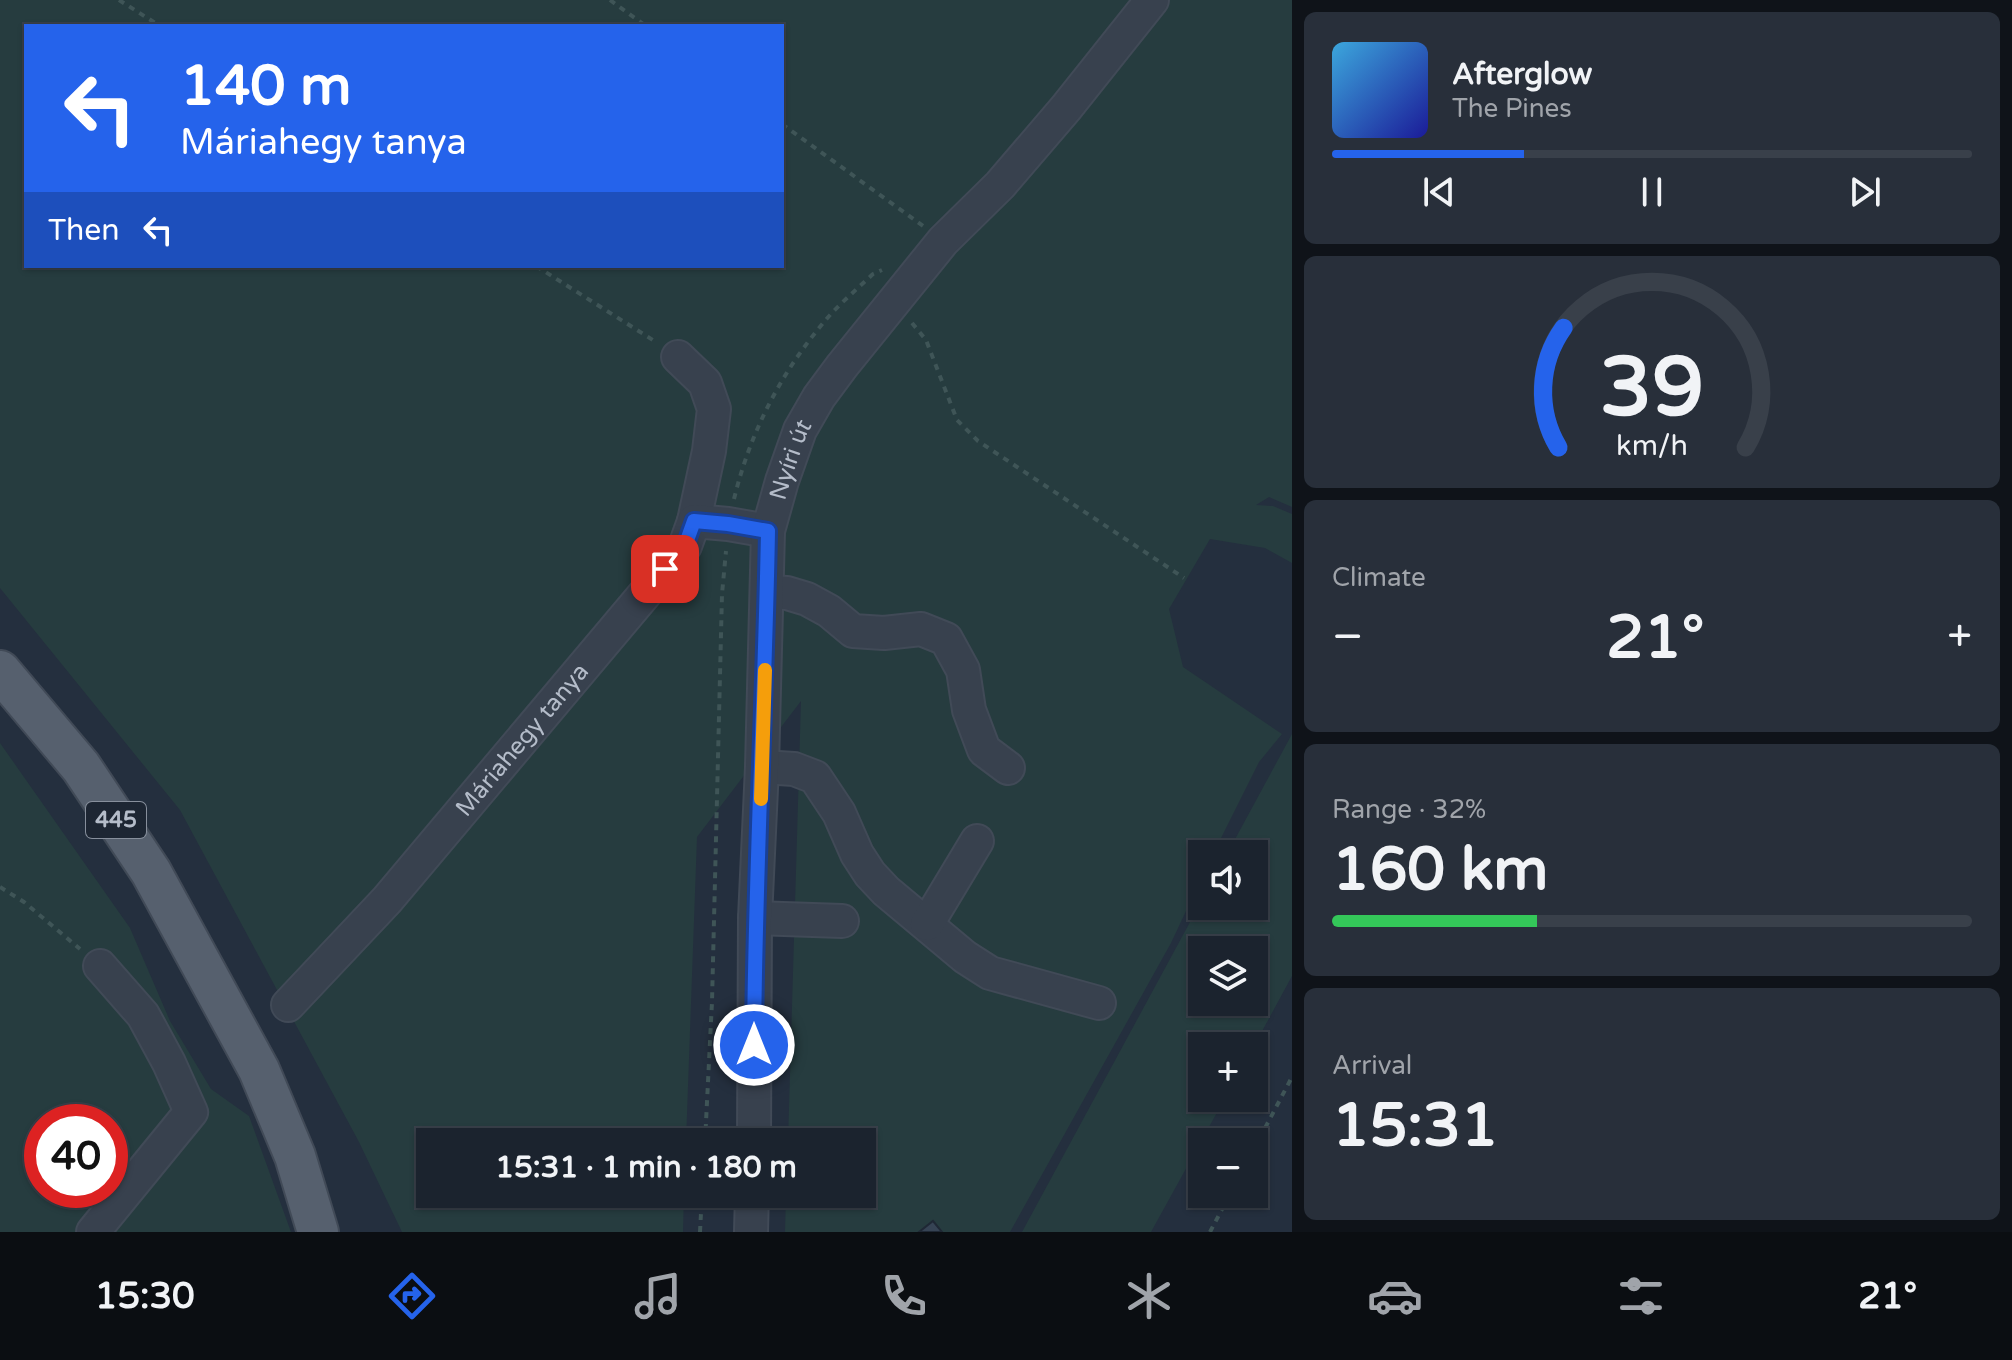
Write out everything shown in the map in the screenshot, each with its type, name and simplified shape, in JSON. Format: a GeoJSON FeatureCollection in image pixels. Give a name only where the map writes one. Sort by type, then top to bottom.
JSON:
{"type":"FeatureCollection","features":[{"type":"Feature","properties":{"kind":"main road","name":"445"},"geometry":{"type":"LineString","coordinates":[[0,671],[81,767],[151,872],[259,1070],[295,1156],[318,1232]]}},
{"type":"Feature","properties":{"kind":"street","name":"Nyíri út"},"geometry":{"type":"LineString","coordinates":[[754,1128],[755,918],[768,531],[782,481],[800,430],[819,397],[943,241],[1000,185],[1152,0]]}},
{"type":"Feature","properties":{"kind":"street","name":"Máriahegy tanya"},"geometry":{"type":"LineString","coordinates":[[288,1005],[387,900],[685,546],[694,521],[709,451],[714,409],[705,383],[678,357]]}},
{"type":"Feature","properties":{"kind":"street"},"geometry":{"type":"LineString","coordinates":[[694,521],[768,531]]}},
{"type":"Feature","properties":{"kind":"street"},"geometry":{"type":"LineString","coordinates":[[767,592],[787,593],[807,599],[829,611],[853,631],[884,633],[921,629],[946,639],[963,670],[969,710],[984,750],[1008,768]]}},
{"type":"Feature","properties":{"kind":"street"},"geometry":{"type":"LineString","coordinates":[[762,767],[794,769],[815,777],[839,813],[857,854],[870,874],[965,957],[990,973],[1099,1003]]}},
{"type":"Feature","properties":{"kind":"street"},"geometry":{"type":"LineString","coordinates":[[927,924],[977,841]]}},
{"type":"Feature","properties":{"kind":"street"},"geometry":{"type":"LineString","coordinates":[[755,918],[842,921]]}},
{"type":"Feature","properties":{"kind":"street"},"geometry":{"type":"LineString","coordinates":[[93,1232],[191,1112],[143,1015],[100,966]]}},
{"type":"Feature","properties":{"kind":"street"},"geometry":{"type":"LineString","coordinates":[[751,1232],[752,1208]]}},
{"type":"Feature","properties":{"kind":"path"},"geometry":{"type":"LineString","coordinates":[[119,0],[157,24]]}},
{"type":"Feature","properties":{"kind":"path"},"geometry":{"type":"LineString","coordinates":[[610,0],[643,24]]}},
{"type":"Feature","properties":{"kind":"path"},"geometry":{"type":"LineString","coordinates":[[784,125],[943,241]]}},
{"type":"Feature","properties":{"kind":"path"},"geometry":{"type":"LineString","coordinates":[[539,268],[678,357]]}},
{"type":"Feature","properties":{"kind":"path"},"geometry":{"type":"LineString","coordinates":[[894,303],[926,340],[957,420],[978,441],[1184,578]]}},
{"type":"Feature","properties":{"kind":"path"},"geometry":{"type":"LineString","coordinates":[[0,887],[24,902],[100,966]]}},
{"type":"Feature","properties":{"kind":"path"},"geometry":{"type":"LineString","coordinates":[[1265,1128],[1292,1077]]}},
{"type":"Feature","properties":{"kind":"path"},"geometry":{"type":"LineString","coordinates":[[700,1232],[701,1208]]}},
{"type":"Feature","properties":{"kind":"path"},"geometry":{"type":"LineString","coordinates":[[1210,1232],[1223,1208]]}},
{"type":"Feature","properties":{"kind":"green space"},"geometry":{"type":"Polygon","coordinates":[[[0,0],[1292,0],[1292,507],[1269,497],[1256,505],[1273,506],[1292,514],[1292,563],[1265,548],[1210,539],[1169,609],[1183,667],[1282,734],[1259,762],[1220,840],[1188,840],[1188,907],[1171,943],[1010,1232],[785,1232],[786,1208],[876,1208],[876,1128],[788,1128],[801,701],[697,837],[687,1128],[416,1128],[416,1208],[684,1208],[683,1232],[402,1232],[359,1142],[180,810],[0,588],[0,0]]]}},
{"type":"Feature","properties":{"kind":"green space"},"geometry":{"type":"Polygon","coordinates":[[[1292,734],[1292,976],[1262,1032],[1188,1032],[1188,1112],[1217,1112],[1208,1128],[1188,1128],[1188,1165],[1151,1232],[1022,1232],[1191,920],[1268,920],[1268,840],[1235,840],[1292,734]]]}},
{"type":"Feature","properties":{"kind":"green space"},"geometry":{"type":"Polygon","coordinates":[[[0,743],[130,928],[170,1021],[211,1089],[249,1116],[291,1232],[0,1232],[0,743]]]}},
{"type":"Feature","properties":{"kind":"building"},"geometry":{"type":"Polygon","coordinates":[[[933,1221],[942,1232],[919,1232],[933,1221]]]}},
{"type":"Feature","properties":{"kind":"slow traffic"},"geometry":{"type":"LineString","coordinates":[[761,799],[765,670]]}},
{"type":"Feature","properties":{"kind":"route"},"geometry":{"type":"LineString","coordinates":[[665,569],[685,546],[694,521],[768,531],[755,918],[754,1045]]}}]}
